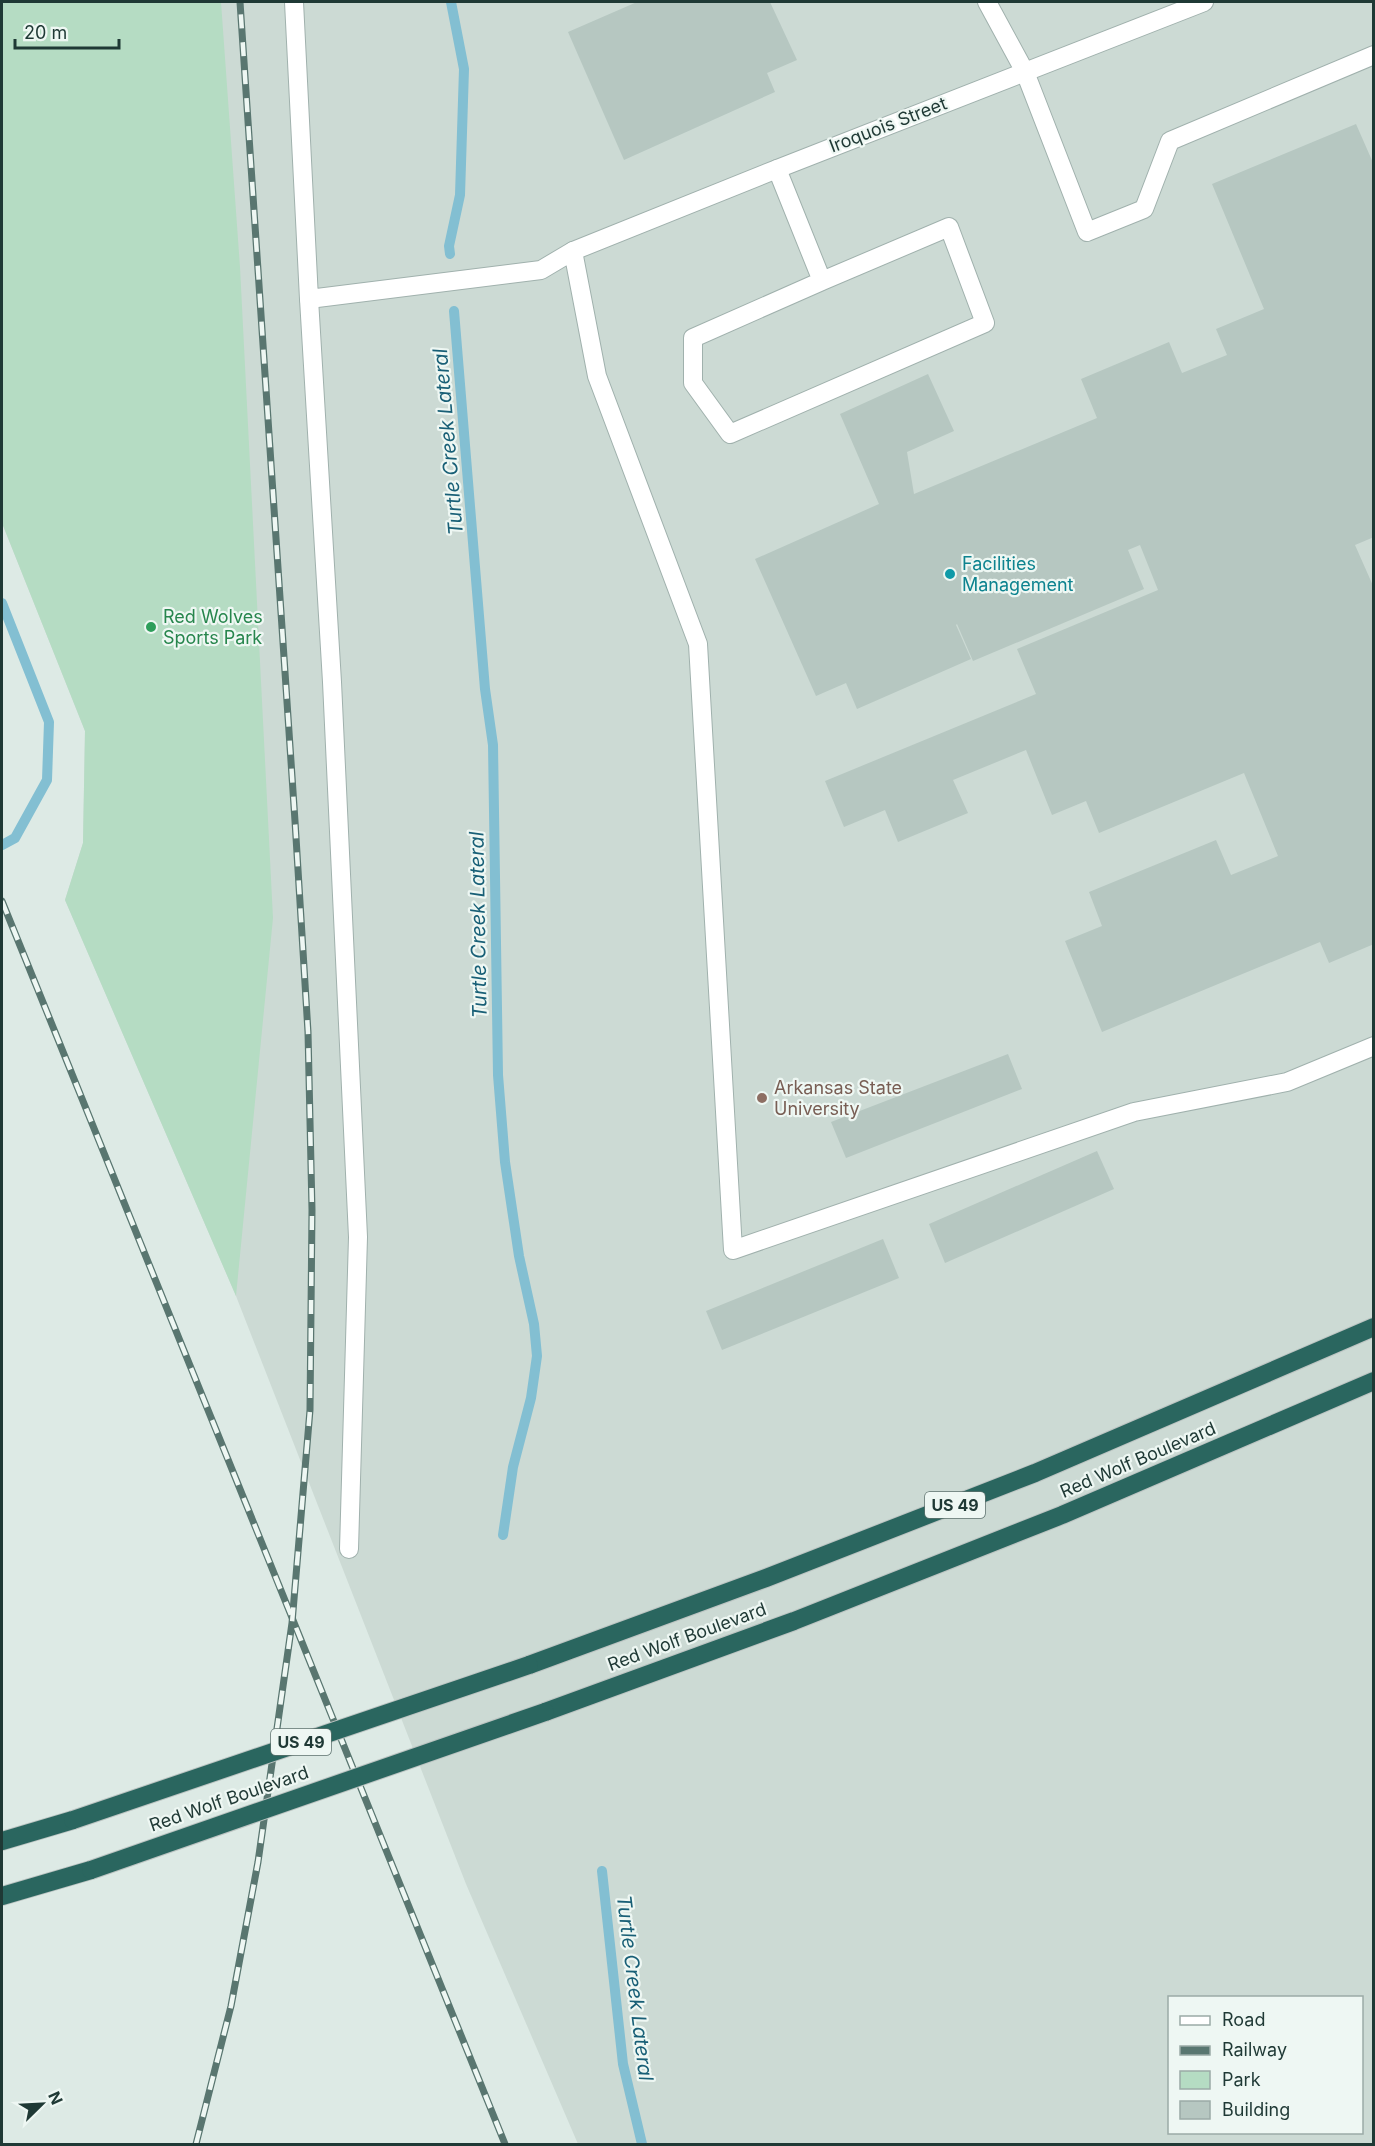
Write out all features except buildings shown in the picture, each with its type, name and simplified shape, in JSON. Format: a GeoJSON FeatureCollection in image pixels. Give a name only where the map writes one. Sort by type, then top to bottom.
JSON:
{"type":"FeatureCollection","features":[{"type":"Feature","properties":{"kind":"highway","name":"Red Wolf Boulevard"},"geometry":{"type":"LineString","coordinates":[[2,1841],[73,1820],[529,1665],[766,1578],[1035,1473],[1374,1327]]}},
{"type":"Feature","properties":{"kind":"highway","name":"Red Wolf Boulevard"},"geometry":{"type":"LineString","coordinates":[[2,1896],[91,1870],[545,1712],[794,1621],[1062,1515],[1374,1381]]}},
{"type":"Feature","properties":{"kind":"street"},"geometry":{"type":"LineString","coordinates":[[294,2],[332,682],[358,1237],[349,1549]]}},
{"type":"Feature","properties":{"kind":"street"},"geometry":{"type":"LineString","coordinates":[[987,2],[1025,72],[1087,232],[1144,209],[1170,141],[1374,55]]}},
{"type":"Feature","properties":{"kind":"street","name":"Iroquois Street"},"geometry":{"type":"LineString","coordinates":[[309,299],[542,270],[573,251],[1204,2]]}},
{"type":"Feature","properties":{"kind":"street"},"geometry":{"type":"LineString","coordinates":[[777,169],[822,281]]}},
{"type":"Feature","properties":{"kind":"street"},"geometry":{"type":"LineString","coordinates":[[949,227],[985,323],[730,434],[693,383],[693,338],[822,281],[949,227]]}},
{"type":"Feature","properties":{"kind":"street"},"geometry":{"type":"LineString","coordinates":[[573,251],[597,376],[698,644],[733,1250],[1134,1112],[1287,1082],[1374,1046]]}},
{"type":"Feature","properties":{"kind":"shaded area","name":"Arkansas State University"},"geometry":{"type":"Polygon","coordinates":[[[2,2],[1373,2],[1373,2144],[578,2144],[466,1884],[236,1296],[65,900],[83,843],[85,731],[2,523],[2,2]]]}},
{"type":"Feature","properties":{"kind":"green space","name":"Red Wolves Sports Park"},"geometry":{"type":"Polygon","coordinates":[[[2,2],[221,2],[240,267],[273,918],[236,1296],[65,900],[83,843],[85,731],[2,523],[2,2]]]}},
{"type":"Feature","properties":{"kind":"waterway","name":"Turtle Creek Lateral"},"geometry":{"type":"LineString","coordinates":[[450,254],[449,246],[460,195],[464,69],[451,2]]}},
{"type":"Feature","properties":{"kind":"waterway","name":"Turtle Creek Lateral"},"geometry":{"type":"LineString","coordinates":[[454,311],[485,689],[493,745],[498,1075],[505,1162],[519,1256],[534,1324],[537,1356],[531,1398],[513,1467],[503,1535]]}},
{"type":"Feature","properties":{"kind":"waterway"},"geometry":{"type":"LineString","coordinates":[[2,603],[49,722],[47,780],[15,838],[2,845]]}},
{"type":"Feature","properties":{"kind":"waterway","name":"Turtle Creek Lateral"},"geometry":{"type":"LineString","coordinates":[[602,1871],[623,2064],[642,2144]]}},
{"type":"Feature","properties":{"kind":"railway"},"geometry":{"type":"LineString","coordinates":[[196,2144],[231,2006],[258,1862],[292,1623],[310,1410],[312,1210],[308,1032],[240,2]]}},
{"type":"Feature","properties":{"kind":"railway"},"geometry":{"type":"LineString","coordinates":[[2,901],[505,2144]]}},
{"type":"Feature","properties":{"kind":"place","name":"Facilities Management"},"geometry":{"type":"Point","coordinates":[950,574]}},
{"type":"Feature","properties":{"kind":"place","name":"Red Wolves Sports Park"},"geometry":{"type":"Point","coordinates":[151,627]}},
{"type":"Feature","properties":{"kind":"place","name":"Arkansas State University"},"geometry":{"type":"Point","coordinates":[762,1098]}}]}
